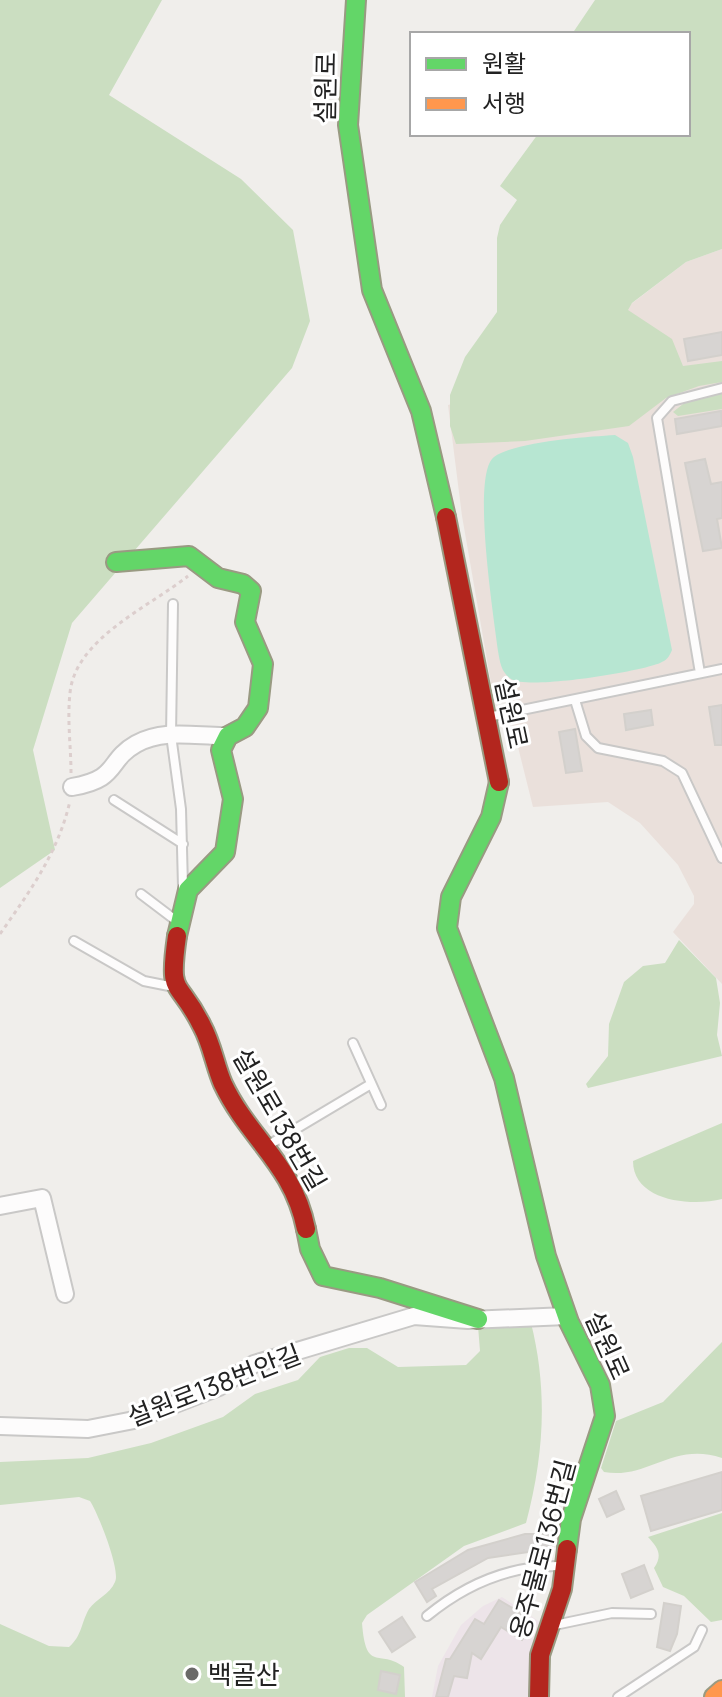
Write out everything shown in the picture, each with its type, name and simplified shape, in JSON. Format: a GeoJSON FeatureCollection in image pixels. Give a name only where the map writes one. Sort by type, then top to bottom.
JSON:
{"type":"FeatureCollection","features":[{"type":"Feature","properties":{"kind":"street","name":"설원로"},"geometry":{"type":"LineString","coordinates":[[356,0],[348,125],[372,290],[421,411],[499,781],[496,801],[451,897],[447,928],[504,1078],[538,1228],[567,1316],[600,1385],[605,1416]]}},
{"type":"Feature","properties":{"kind":"street"},"geometry":{"type":"LineString","coordinates":[[72,787],[103,778],[139,742],[195,732],[228,736],[245,727],[258,708],[263,664],[246,627],[249,588],[218,578],[189,556],[116,562]]}},
{"type":"Feature","properties":{"kind":"street"},"geometry":{"type":"LineString","coordinates":[[174,986],[171,961],[183,903],[194,881],[221,860],[225,852],[233,799],[221,750],[228,736]]}},
{"type":"Feature","properties":{"kind":"street","name":"설원로138번길"},"geometry":{"type":"LineString","coordinates":[[174,986],[202,1025],[224,1086],[291,1181],[301,1205],[310,1249],[323,1276],[380,1288],[478,1319]]}},
{"type":"Feature","properties":{"kind":"street"},"geometry":{"type":"LineString","coordinates":[[0,1206],[42,1198],[65,1294]]}},
{"type":"Feature","properties":{"kind":"street","name":"설원로138번안길"},"geometry":{"type":"LineString","coordinates":[[0,1426],[88,1429],[134,1420],[219,1387],[254,1364],[414,1316],[478,1319],[567,1316]]}},
{"type":"Feature","properties":{"kind":"street","name":"옹주물로136번길"},"geometry":{"type":"LineString","coordinates":[[539,1697],[540,1655],[565,1566],[571,1519],[605,1416]]}},
{"type":"Feature","properties":{"kind":"street"},"geometry":{"type":"LineString","coordinates":[[714,1697],[722,1690]]}},
{"type":"Feature","properties":{"kind":"lane"},"geometry":{"type":"LineString","coordinates":[[700,673],[657,418],[672,401],[722,388]]}},
{"type":"Feature","properties":{"kind":"lane"},"geometry":{"type":"LineString","coordinates":[[173,604],[171,735],[183,844],[183,903]]}},
{"type":"Feature","properties":{"kind":"lane"},"geometry":{"type":"LineString","coordinates":[[487,717],[722,669]]}},
{"type":"Feature","properties":{"kind":"lane"},"geometry":{"type":"LineString","coordinates":[[575,700],[586,736],[598,748],[663,761],[682,773],[722,858]]}},
{"type":"Feature","properties":{"kind":"lane"},"geometry":{"type":"LineString","coordinates":[[114,800],[183,844]]}},
{"type":"Feature","properties":{"kind":"lane"},"geometry":{"type":"LineString","coordinates":[[141,894],[178,922]]}},
{"type":"Feature","properties":{"kind":"lane"},"geometry":{"type":"LineString","coordinates":[[74,941],[144,981],[174,986]]}},
{"type":"Feature","properties":{"kind":"lane"},"geometry":{"type":"LineString","coordinates":[[353,1043],[381,1105]]}},
{"type":"Feature","properties":{"kind":"lane"},"geometry":{"type":"LineString","coordinates":[[266,1146],[371,1084]]}},
{"type":"Feature","properties":{"kind":"lane"},"geometry":{"type":"LineString","coordinates":[[427,1616],[457,1593],[508,1571],[565,1566]]}},
{"type":"Feature","properties":{"kind":"lane"},"geometry":{"type":"LineString","coordinates":[[550,1626],[612,1613],[651,1614]]}},
{"type":"Feature","properties":{"kind":"lane"},"geometry":{"type":"LineString","coordinates":[[618,1697],[694,1647],[702,1630]]}},
{"type":"Feature","properties":{"kind":"path"},"geometry":{"type":"LineString","coordinates":[[0,934],[46,867],[63,832],[72,787],[70,692],[80,661],[92,645],[203,565]]}},
{"type":"Feature","properties":{"kind":"shaded area"},"geometry":{"type":"Polygon","coordinates":[[[722,249],[722,984],[673,932],[694,904],[694,896],[678,865],[640,823],[608,802],[533,807],[505,695],[495,690],[491,683],[462,516],[448,405],[515,385],[596,331],[686,262],[722,249]]]}},
{"type":"Feature","properties":{"kind":"shaded area"},"geometry":{"type":"Polygon","coordinates":[[[502,1597],[540,1622],[529,1697],[432,1697],[438,1666],[461,1625],[483,1606],[502,1597]]]}},
{"type":"Feature","properties":{"kind":"green space"},"geometry":{"type":"Polygon","coordinates":[[[0,0],[162,0],[109,95],[241,179],[293,230],[310,321],[292,368],[72,623],[33,750],[55,850],[0,888],[0,0]]]}},
{"type":"Feature","properties":{"kind":"green space"},"geometry":{"type":"Polygon","coordinates":[[[595,0],[722,0],[722,249],[686,262],[632,303],[628,310],[672,339],[683,366],[722,361],[722,382],[699,386],[666,398],[629,426],[525,441],[456,444],[450,426],[450,395],[465,357],[497,312],[497,238],[500,225],[517,200],[500,186],[537,136],[690,136],[690,32],[573,32],[595,0]]]}},
{"type":"Feature","properties":{"kind":"green space"},"geometry":{"type":"Polygon","coordinates":[[[722,393],[722,409],[678,416],[673,412],[688,400],[722,393]]]}},
{"type":"Feature","properties":{"kind":"green space"},"geometry":{"type":"Polygon","coordinates":[[[615,435],[628,443],[633,457],[672,650],[668,658],[660,663],[608,675],[538,682],[511,679],[499,659],[489,580],[484,517],[487,469],[494,457],[519,447],[615,435]]]}},
{"type":"Feature","properties":{"kind":"green space"},"geometry":{"type":"Polygon","coordinates":[[[679,940],[716,978],[720,1003],[717,1035],[722,1056],[588,1088],[586,1084],[608,1056],[609,1024],[624,982],[643,966],[665,963],[679,940]]]}},
{"type":"Feature","properties":{"kind":"green space"},"geometry":{"type":"Polygon","coordinates":[[[722,1123],[722,1199],[680,1201],[653,1193],[643,1185],[633,1161],[722,1123]]]}},
{"type":"Feature","properties":{"kind":"green space"},"geometry":{"type":"Polygon","coordinates":[[[531,1323],[540,1373],[542,1423],[537,1473],[526,1523],[464,1546],[367,1615],[362,1623],[370,1654],[404,1667],[405,1697],[0,1697],[0,1624],[49,1646],[69,1647],[79,1634],[89,1609],[110,1590],[116,1576],[108,1542],[90,1501],[79,1497],[0,1505],[0,1462],[88,1458],[151,1443],[223,1417],[255,1394],[298,1380],[320,1357],[349,1348],[367,1348],[398,1367],[466,1365],[480,1351],[478,1326],[531,1323]]]}},
{"type":"Feature","properties":{"kind":"green space"},"geometry":{"type":"Polygon","coordinates":[[[722,1342],[722,1458],[689,1454],[634,1471],[604,1472],[601,1468],[616,1421],[663,1402],[722,1342]]]}},
{"type":"Feature","properties":{"kind":"green space"},"geometry":{"type":"Polygon","coordinates":[[[722,1513],[722,1620],[711,1622],[684,1596],[663,1587],[654,1568],[658,1552],[648,1537],[722,1513]]]}},
{"type":"Feature","properties":{"kind":"building"},"geometry":{"type":"Polygon","coordinates":[[[722,332],[722,355],[688,361],[684,339],[722,332]]]}},
{"type":"Feature","properties":{"kind":"building"},"geometry":{"type":"Polygon","coordinates":[[[721,411],[722,426],[677,434],[675,419],[721,411]]]}},
{"type":"Feature","properties":{"kind":"building"},"geometry":{"type":"Polygon","coordinates":[[[705,459],[711,484],[722,482],[722,518],[717,519],[722,548],[703,551],[685,463],[705,459]]]}},
{"type":"Feature","properties":{"kind":"building"},"geometry":{"type":"Polygon","coordinates":[[[722,705],[722,745],[715,745],[709,707],[722,705]]]}},
{"type":"Feature","properties":{"kind":"building"},"geometry":{"type":"Polygon","coordinates":[[[651,710],[653,725],[626,730],[624,714],[651,710]]]}},
{"type":"Feature","properties":{"kind":"building"},"geometry":{"type":"Polygon","coordinates":[[[575,729],[582,771],[566,773],[559,732],[575,729]]]}},
{"type":"Feature","properties":{"kind":"building"},"geometry":{"type":"Polygon","coordinates":[[[722,1472],[722,1510],[651,1531],[641,1496],[722,1472]]]}},
{"type":"Feature","properties":{"kind":"building"},"geometry":{"type":"Polygon","coordinates":[[[616,1491],[624,1509],[607,1517],[599,1499],[616,1491]]]}},
{"type":"Feature","properties":{"kind":"building"},"geometry":{"type":"Polygon","coordinates":[[[525,1534],[552,1534],[552,1553],[535,1551],[488,1558],[432,1589],[436,1596],[427,1602],[415,1582],[468,1550],[525,1534]]]}},
{"type":"Feature","properties":{"kind":"building"},"geometry":{"type":"Polygon","coordinates":[[[644,1565],[653,1589],[631,1598],[622,1574],[644,1565]]]}},
{"type":"Feature","properties":{"kind":"building"},"geometry":{"type":"Polygon","coordinates":[[[499,1600],[534,1621],[522,1640],[501,1627],[481,1659],[472,1653],[467,1678],[454,1676],[448,1697],[436,1697],[446,1659],[450,1659],[475,1619],[484,1624],[499,1600]]]}},
{"type":"Feature","properties":{"kind":"building"},"geometry":{"type":"Polygon","coordinates":[[[664,1603],[681,1606],[677,1634],[670,1651],[657,1647],[664,1603]]]}},
{"type":"Feature","properties":{"kind":"building"},"geometry":{"type":"Polygon","coordinates":[[[402,1617],[415,1637],[392,1652],[379,1632],[402,1617]]]}},
{"type":"Feature","properties":{"kind":"building"},"geometry":{"type":"Polygon","coordinates":[[[381,1671],[400,1675],[396,1694],[378,1690],[381,1671]]]}},
{"type":"Feature","properties":{"kind":"traffic: fast"},"geometry":{"type":"LineString","coordinates":[[356,0],[348,125],[372,290],[421,411],[446,517]]}},
{"type":"Feature","properties":{"kind":"traffic: fast"},"geometry":{"type":"LineString","coordinates":[[116,562],[189,556],[218,578],[243,584],[251,591],[245,622],[263,664],[258,708],[245,727],[228,736],[221,750],[233,799],[225,852],[188,890],[177,936]]}},
{"type":"Feature","properties":{"kind":"traffic: fast"},"geometry":{"type":"LineString","coordinates":[[499,782],[491,817],[451,897],[447,928],[504,1078],[546,1256],[569,1322],[600,1385],[605,1416],[571,1519],[567,1549]]}},
{"type":"Feature","properties":{"kind":"traffic: fast"},"geometry":{"type":"LineString","coordinates":[[306,1229],[310,1249],[323,1276],[380,1288],[478,1319]]}},
{"type":"Feature","properties":{"kind":"traffic: slow"},"geometry":{"type":"LineString","coordinates":[[714,1697],[722,1690]]}},
{"type":"Feature","properties":{"kind":"traffic: jam"},"geometry":{"type":"LineString","coordinates":[[446,517],[499,782]]}},
{"type":"Feature","properties":{"kind":"traffic: jam"},"geometry":{"type":"LineString","coordinates":[[177,936],[174,970],[177,986],[205,1033],[220,1077],[233,1103],[291,1187],[306,1229]]}},
{"type":"Feature","properties":{"kind":"traffic: jam"},"geometry":{"type":"LineString","coordinates":[[539,1697],[540,1655],[562,1589],[567,1549]]}},
{"type":"Feature","properties":{"kind":"place","name":"백골산"},"geometry":{"type":"Point","coordinates":[192,1674]}}]}
